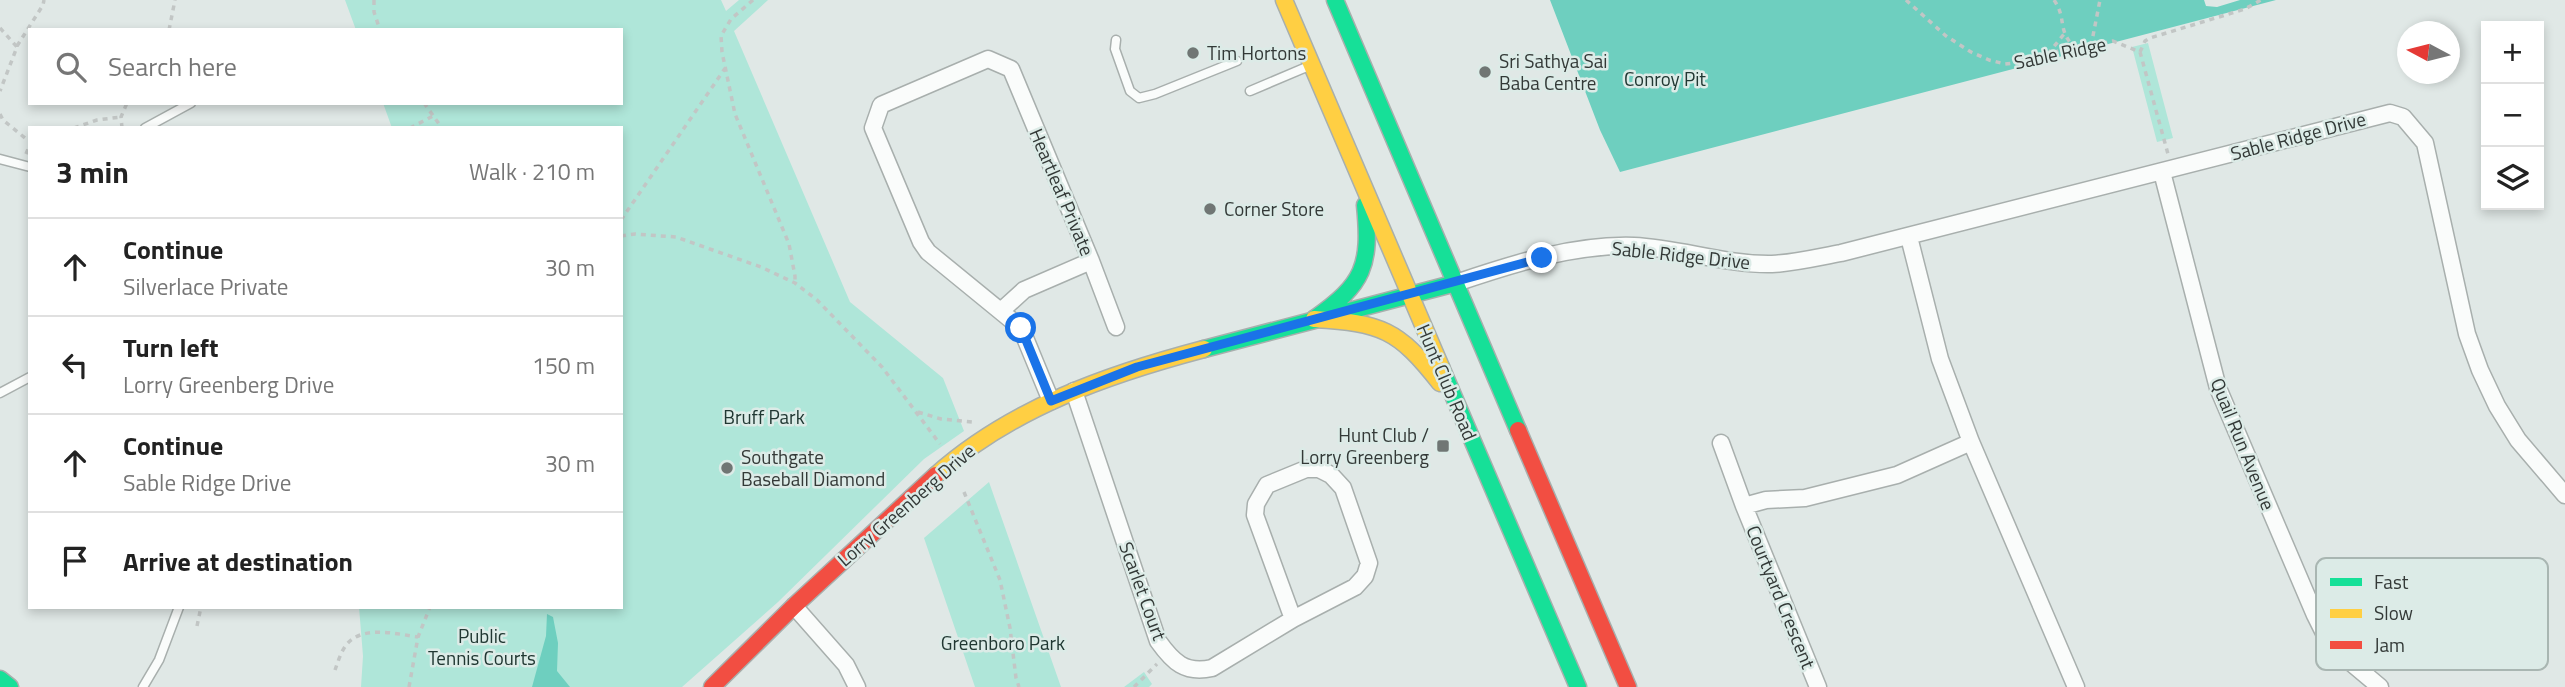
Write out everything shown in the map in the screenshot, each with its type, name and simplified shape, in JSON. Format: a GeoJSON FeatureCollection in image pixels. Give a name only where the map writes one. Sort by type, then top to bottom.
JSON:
{"type":"FeatureCollection","features":[{"type":"Feature","properties":{"kind":"main road","name":"Hunt Club Road"},"geometry":{"type":"LineString","coordinates":[[1284,0],[1578,687]]}},
{"type":"Feature","properties":{"kind":"main road"},"geometry":{"type":"LineString","coordinates":[[1335,0],[1628,687]]}},
{"type":"Feature","properties":{"kind":"main road"},"geometry":{"type":"LineString","coordinates":[[1314,319],[1347,295],[1364,266],[1368,236],[1362,182]]}},
{"type":"Feature","properties":{"kind":"main road","name":"Lorry Greenberg Drive"},"geometry":{"type":"LineString","coordinates":[[712,687],[794,606],[951,462],[994,432],[1051,401],[1137,367],[1456,283]]}},
{"type":"Feature","properties":{"kind":"main road"},"geometry":{"type":"LineString","coordinates":[[1314,319],[1363,322],[1395,334],[1434,376],[1456,406]]}},
{"type":"Feature","properties":{"kind":"street","name":"Heartleaf Private"},"geometry":{"type":"LineString","coordinates":[[1000,311],[928,252],[920,242],[873,128],[881,105],[988,59],[1011,69],[1116,327]]}},
{"type":"Feature","properties":{"kind":"street","name":"Sable Ridge Drive"},"geometry":{"type":"LineString","coordinates":[[1456,283],[1542,258],[1591,248],[1635,246],[1717,259],[1773,264],[1841,253],[2390,113],[2403,117],[2425,143],[2473,355],[2497,406],[2518,439],[2565,495]]}},
{"type":"Feature","properties":{"kind":"street","name":"Quail Run Avenue"},"geometry":{"type":"LineString","coordinates":[[2167,171],[2218,388],[2316,617]]}},
{"type":"Feature","properties":{"kind":"street"},"geometry":{"type":"LineString","coordinates":[[1909,237],[1940,359],[1971,442],[2076,687]]}},
{"type":"Feature","properties":{"kind":"street"},"geometry":{"type":"LineString","coordinates":[[1051,401],[1021,328],[1000,311],[1024,290],[1091,261]]}},
{"type":"Feature","properties":{"kind":"street","name":"Scarlet Court"},"geometry":{"type":"LineString","coordinates":[[1074,391],[1158,641],[1181,666],[1198,671],[1212,668],[1293,619],[1355,587],[1365,576],[1369,562],[1343,488],[1331,475],[1319,469],[1306,469],[1267,485],[1256,504],[1255,515],[1293,619]]}},
{"type":"Feature","properties":{"kind":"street","name":"Courtyard Crescent"},"geometry":{"type":"LineString","coordinates":[[1744,506],[1766,500],[1805,498],[1897,475],[1971,442]]}},
{"type":"Feature","properties":{"kind":"street","name":"Courtyard Crescent"},"geometry":{"type":"LineString","coordinates":[[1721,443],[1818,687]]}},
{"type":"Feature","properties":{"kind":"street"},"geometry":{"type":"LineString","coordinates":[[794,606],[846,665],[857,687]]}},
{"type":"Feature","properties":{"kind":"street","name":"Quail Run Avenue"},"geometry":{"type":"LineString","coordinates":[[2360,670],[2380,687]]}},
{"type":"Feature","properties":{"kind":"lane"},"geometry":{"type":"LineString","coordinates":[[1116,40],[1115,49],[1130,91],[1139,98],[1237,61]]}},
{"type":"Feature","properties":{"kind":"lane"},"geometry":{"type":"LineString","coordinates":[[1250,91],[1312,65]]}},
{"type":"Feature","properties":{"kind":"lane"},"geometry":{"type":"LineString","coordinates":[[149,126],[187,105]]}},
{"type":"Feature","properties":{"kind":"lane"},"geometry":{"type":"LineString","coordinates":[[0,159],[28,166]]}},
{"type":"Feature","properties":{"kind":"lane"},"geometry":{"type":"LineString","coordinates":[[0,393],[28,378]]}},
{"type":"Feature","properties":{"kind":"lane"},"geometry":{"type":"LineString","coordinates":[[143,687],[159,660],[179,609]]}},
{"type":"Feature","properties":{"kind":"path"},"geometry":{"type":"LineString","coordinates":[[29,28],[44,0]]}},
{"type":"Feature","properties":{"kind":"path"},"geometry":{"type":"LineString","coordinates":[[169,28],[175,0]]}},
{"type":"Feature","properties":{"kind":"path"},"geometry":{"type":"LineString","coordinates":[[374,0],[374,12],[379,28]]}},
{"type":"Feature","properties":{"kind":"path"},"geometry":{"type":"LineString","coordinates":[[753,0],[731,19],[722,36],[726,66],[735,114],[789,244],[795,283]]}},
{"type":"Feature","properties":{"kind":"path","name":"Sable Ridge"},"geometry":{"type":"LineString","coordinates":[[1906,0],[1946,36],[1989,60],[2015,64],[2073,47],[2113,41],[2140,52]]}},
{"type":"Feature","properties":{"kind":"path"},"geometry":{"type":"LineString","coordinates":[[2054,0],[2061,12],[2064,34],[2073,47]]}},
{"type":"Feature","properties":{"kind":"path"},"geometry":{"type":"LineString","coordinates":[[2091,46],[2100,0]]}},
{"type":"Feature","properties":{"kind":"path"},"geometry":{"type":"LineString","coordinates":[[2167,171],[2140,52],[2145,41],[2245,9],[2261,0]]}},
{"type":"Feature","properties":{"kind":"path"},"geometry":{"type":"LineString","coordinates":[[0,28],[17,47]]}},
{"type":"Feature","properties":{"kind":"path"},"geometry":{"type":"LineString","coordinates":[[0,91],[17,47],[28,29]]}},
{"type":"Feature","properties":{"kind":"path"},"geometry":{"type":"LineString","coordinates":[[2047,55],[2064,34]]}},
{"type":"Feature","properties":{"kind":"path"},"geometry":{"type":"LineString","coordinates":[[623,217],[726,66]]}},
{"type":"Feature","properties":{"kind":"path"},"geometry":{"type":"LineString","coordinates":[[122,126],[121,117],[126,105]]}},
{"type":"Feature","properties":{"kind":"path"},"geometry":{"type":"LineString","coordinates":[[425,105],[440,126]]}},
{"type":"Feature","properties":{"kind":"path"},"geometry":{"type":"LineString","coordinates":[[0,114],[3,120],[28,139]]}},
{"type":"Feature","properties":{"kind":"path"},"geometry":{"type":"LineString","coordinates":[[414,126],[433,116]]}},
{"type":"Feature","properties":{"kind":"path"},"geometry":{"type":"LineString","coordinates":[[80,126],[97,120],[121,117]]}},
{"type":"Feature","properties":{"kind":"path"},"geometry":{"type":"LineString","coordinates":[[623,236],[676,237],[761,267],[795,283],[817,300],[874,358],[940,445]]}},
{"type":"Feature","properties":{"kind":"path"},"geometry":{"type":"LineString","coordinates":[[916,411],[941,419],[976,423]]}},
{"type":"Feature","properties":{"kind":"path"},"geometry":{"type":"LineString","coordinates":[[964,492],[1000,580],[1019,687]]}},
{"type":"Feature","properties":{"kind":"path"},"geometry":{"type":"LineString","coordinates":[[197,626],[201,609]]}},
{"type":"Feature","properties":{"kind":"path"},"geometry":{"type":"LineString","coordinates":[[409,687],[418,637],[429,609]]}},
{"type":"Feature","properties":{"kind":"path"},"geometry":{"type":"LineString","coordinates":[[335,670],[345,645],[357,635],[394,633],[418,637]]}},
{"type":"Feature","properties":{"kind":"path"},"geometry":{"type":"LineString","coordinates":[[1134,687],[1167,653]]}},
{"type":"Feature","properties":{"kind":"green space","name":"Bruff Park"},"geometry":{"type":"Polygon","coordinates":[[[345,0],[721,0],[726,11],[739,0],[768,0],[734,31],[850,302],[943,378],[964,431],[924,459],[778,602],[682,687],[361,687],[363,656],[359,609],[623,609],[623,126],[391,126],[384,105],[623,105],[623,28],[355,28],[345,0]]]}},
{"type":"Feature","properties":{"kind":"green space","name":"Conroy Pit"},"geometry":{"type":"Polygon","coordinates":[[[1550,0],[2204,0],[2206,6],[2217,7],[2240,0],[2276,0],[1620,172],[1600,130],[1550,0]]]}},
{"type":"Feature","properties":{"kind":"green space"},"geometry":{"type":"Polygon","coordinates":[[[2148,43],[2173,138],[2157,142],[2132,47],[2148,43]]]}},
{"type":"Feature","properties":{"kind":"green space","name":"Greenboro Park"},"geometry":{"type":"Polygon","coordinates":[[[989,482],[1061,687],[975,687],[924,538],[989,482]]]}},
{"type":"Feature","properties":{"kind":"green space"},"geometry":{"type":"Polygon","coordinates":[[[547,614],[553,617],[558,643],[557,671],[570,687],[532,687],[546,636],[547,614]]]}},
{"type":"Feature","properties":{"kind":"green space"},"geometry":{"type":"Polygon","coordinates":[[[1144,672],[1152,684],[1149,687],[1124,687],[1144,672]]]}},
{"type":"Feature","properties":{"kind":"traffic: fast"},"geometry":{"type":"LineString","coordinates":[[1335,0],[1518,430]]}},
{"type":"Feature","properties":{"kind":"traffic: fast"},"geometry":{"type":"LineString","coordinates":[[1314,319],[1344,295],[1360,272],[1367,244],[1365,205]]}},
{"type":"Feature","properties":{"kind":"traffic: fast"},"geometry":{"type":"LineString","coordinates":[[1204,349],[1456,283]]}},
{"type":"Feature","properties":{"kind":"traffic: fast"},"geometry":{"type":"LineString","coordinates":[[1441,367],[1578,687]]}},
{"type":"Feature","properties":{"kind":"traffic: fast"},"geometry":{"type":"LineString","coordinates":[[0,679],[10,687]]}},
{"type":"Feature","properties":{"kind":"traffic: slow"},"geometry":{"type":"LineString","coordinates":[[1284,0],[1441,367]]}},
{"type":"Feature","properties":{"kind":"traffic: slow"},"geometry":{"type":"LineString","coordinates":[[1314,319],[1356,323],[1386,332],[1412,351],[1440,383]]}},
{"type":"Feature","properties":{"kind":"traffic: slow"},"geometry":{"type":"LineString","coordinates":[[936,475],[965,451],[996,431],[1062,396],[1133,370],[1204,349]]}},
{"type":"Feature","properties":{"kind":"traffic: jam"},"geometry":{"type":"LineString","coordinates":[[1518,430],[1628,687]]}},
{"type":"Feature","properties":{"kind":"traffic: jam"},"geometry":{"type":"LineString","coordinates":[[712,687],[794,606],[936,475]]}},
{"type":"Feature","properties":{"kind":"place","name":"Tim Hortons"},"geometry":{"type":"Point","coordinates":[1193,53]}},
{"type":"Feature","properties":{"kind":"place","name":"Sri Sathya Sai Baba Centre"},"geometry":{"type":"Point","coordinates":[1485,72]}},
{"type":"Feature","properties":{"kind":"place","name":"Corner Store"},"geometry":{"type":"Point","coordinates":[1210,209]}},
{"type":"Feature","properties":{"kind":"place","name":"Hunt Club / Lorry Greenberg"},"geometry":{"type":"Point","coordinates":[1443,446]}},
{"type":"Feature","properties":{"kind":"place","name":"Southgate Baseball Diamond"},"geometry":{"type":"Point","coordinates":[727,468]}},
{"type":"Feature","properties":{"kind":"route"},"geometry":{"type":"LineString","coordinates":[[1021,328],[1051,401],[1137,367],[1542,258]]}},
{"type":"Feature","properties":{"kind":"park label","name":"Public Tennis Courts"},"geometry":{"type":"Point","coordinates":[482,647]}}]}
